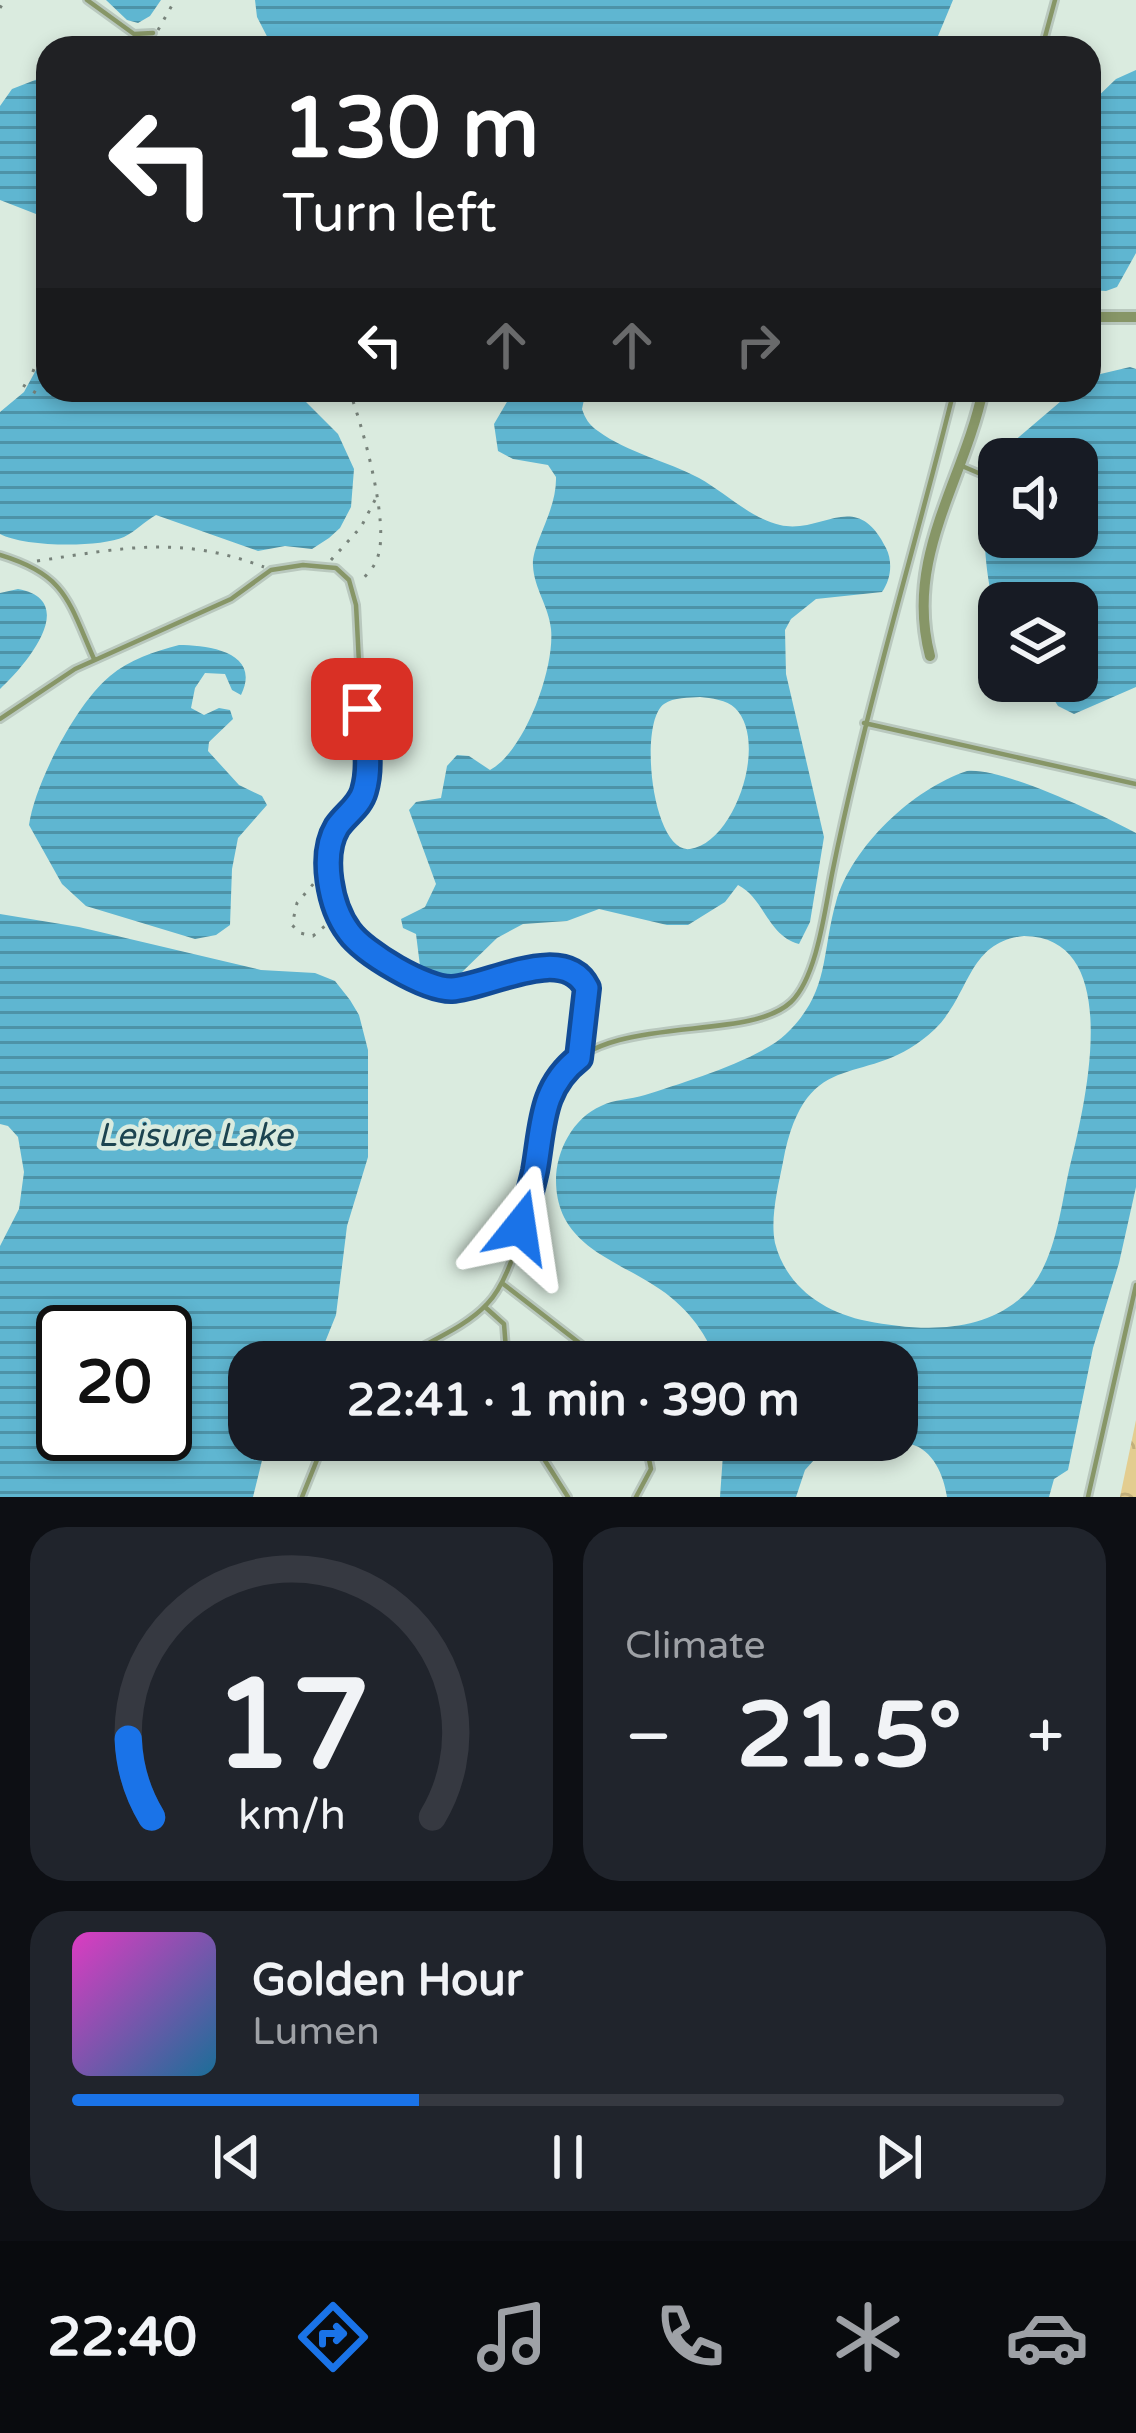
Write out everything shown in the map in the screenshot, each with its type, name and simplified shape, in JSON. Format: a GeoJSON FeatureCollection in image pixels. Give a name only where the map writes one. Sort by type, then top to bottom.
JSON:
{"type":"FeatureCollection","features":[{"type":"Feature","properties":{"kind":"street"},"geometry":{"type":"LineString","coordinates":[[1101,316],[1136,317]]}},
{"type":"Feature","properties":{"kind":"street"},"geometry":{"type":"LineString","coordinates":[[930,656],[924,623],[925,581],[957,464],[970,443],[980,402]]}},
{"type":"Feature","properties":{"kind":"lane"},"geometry":{"type":"LineString","coordinates":[[87,0],[134,34],[154,33]]}},
{"type":"Feature","properties":{"kind":"lane"},"geometry":{"type":"LineString","coordinates":[[1045,36],[1055,0]]}},
{"type":"Feature","properties":{"kind":"lane"},"geometry":{"type":"LineString","coordinates":[[429,1341],[485,1307],[502,1282],[533,1178],[545,1103],[560,1074],[579,1058],[645,1035],[768,1016],[796,996],[823,920],[864,723],[951,402]]}},
{"type":"Feature","properties":{"kind":"lane"},"geometry":{"type":"LineString","coordinates":[[957,464],[978,473]]}},
{"type":"Feature","properties":{"kind":"lane"},"geometry":{"type":"LineString","coordinates":[[0,555],[26,563],[59,587],[94,659]]}},
{"type":"Feature","properties":{"kind":"lane"},"geometry":{"type":"LineString","coordinates":[[0,719],[94,659],[231,599],[271,570],[326,565],[344,573],[354,595],[368,766],[363,795],[333,835],[329,863],[346,928],[359,942],[438,988],[457,988],[537,967],[576,975],[587,988],[579,1058]]}},
{"type":"Feature","properties":{"kind":"lane"},"geometry":{"type":"LineString","coordinates":[[864,723],[1136,784]]}},
{"type":"Feature","properties":{"kind":"lane"},"geometry":{"type":"LineString","coordinates":[[502,1282],[577,1341]]}},
{"type":"Feature","properties":{"kind":"lane"},"geometry":{"type":"LineString","coordinates":[[1088,1497],[1136,1285]]}},
{"type":"Feature","properties":{"kind":"lane"},"geometry":{"type":"LineString","coordinates":[[485,1307],[504,1324],[506,1341]]}},
{"type":"Feature","properties":{"kind":"lane"},"geometry":{"type":"LineString","coordinates":[[302,1497],[317,1461]]}},
{"type":"Feature","properties":{"kind":"lane"},"geometry":{"type":"LineString","coordinates":[[545,1461],[568,1497]]}},
{"type":"Feature","properties":{"kind":"lane"},"geometry":{"type":"LineString","coordinates":[[636,1497],[651,1469],[649,1461]]}},
{"type":"Feature","properties":{"kind":"path"},"geometry":{"type":"LineString","coordinates":[[0,8],[5,0]]}},
{"type":"Feature","properties":{"kind":"path"},"geometry":{"type":"LineString","coordinates":[[158,36],[154,33],[166,21],[175,0]]}},
{"type":"Feature","properties":{"kind":"path"},"geometry":{"type":"LineString","coordinates":[[32,370],[36,372]]}},
{"type":"Feature","properties":{"kind":"path"},"geometry":{"type":"LineString","coordinates":[[23,385],[36,392]]}},
{"type":"Feature","properties":{"kind":"path"},"geometry":{"type":"LineString","coordinates":[[354,402],[376,498],[379,555],[354,595]]}},
{"type":"Feature","properties":{"kind":"path"},"geometry":{"type":"LineString","coordinates":[[326,565],[355,535],[376,498]]}},
{"type":"Feature","properties":{"kind":"path"},"geometry":{"type":"LineString","coordinates":[[26,563],[166,545],[212,550],[271,570]]}},
{"type":"Feature","properties":{"kind":"path"},"geometry":{"type":"LineString","coordinates":[[329,863],[297,903],[292,925],[314,936],[339,911]]}},
{"type":"Feature","properties":{"kind":"green space"},"geometry":{"type":"Polygon","coordinates":[[[1136,1420],[1136,1497],[1120,1497],[1136,1420]]]}},
{"type":"Feature","properties":{"kind":"water"},"geometry":{"type":"Polygon","coordinates":[[[106,0],[161,0],[138,23],[127,20],[106,0]]]}},
{"type":"Feature","properties":{"kind":"water"},"geometry":{"type":"Polygon","coordinates":[[[255,0],[953,0],[938,36],[267,36],[255,0]]]}},
{"type":"Feature","properties":{"kind":"water"},"geometry":{"type":"Polygon","coordinates":[[[1136,70],[1136,253],[1117,287],[1101,291],[1101,93],[1116,79],[1136,70]]]}},
{"type":"Feature","properties":{"kind":"water"},"geometry":{"type":"Polygon","coordinates":[[[36,80],[36,214],[0,200],[0,106],[12,89],[36,80]]]}},
{"type":"Feature","properties":{"kind":"water"},"geometry":{"type":"Polygon","coordinates":[[[1136,369],[1136,687],[1074,714],[1055,702],[1098,702],[1098,582],[989,582],[986,558],[1098,558],[1098,438],[1018,438],[1060,402],[1101,402],[1101,374],[1136,369]]]}},
{"type":"Feature","properties":{"kind":"water"},"geometry":{"type":"Polygon","coordinates":[[[36,370],[36,402],[306,402],[338,434],[354,469],[351,507],[340,528],[312,549],[285,546],[258,551],[156,515],[112,541],[43,544],[11,538],[0,534],[0,412],[24,392],[36,370]]]}},
{"type":"Feature","properties":{"kind":"water"},"geometry":{"type":"Polygon","coordinates":[[[507,402],[583,402],[588,421],[598,431],[699,478],[769,522],[795,526],[850,517],[875,530],[886,548],[890,570],[882,592],[816,599],[785,630],[786,674],[824,837],[810,922],[799,944],[780,933],[738,885],[725,902],[688,925],[667,925],[599,909],[567,921],[523,924],[497,938],[458,976],[440,978],[420,966],[416,934],[403,928],[401,919],[425,907],[436,884],[409,810],[416,802],[441,798],[447,766],[457,755],[469,756],[490,770],[503,760],[526,727],[548,665],[550,621],[533,566],[556,477],[548,465],[513,459],[498,451],[494,424],[507,402]],[[677,699],[664,704],[656,716],[651,759],[658,810],[677,845],[690,849],[706,843],[721,829],[748,766],[745,723],[723,701],[677,699]]]}},
{"type":"Feature","properties":{"kind":"water"},"geometry":{"type":"Polygon","coordinates":[[[18,589],[37,596],[45,607],[46,620],[33,651],[0,689],[0,593],[18,589]]]}},
{"type":"Feature","properties":{"kind":"water"},"geometry":{"type":"Polygon","coordinates":[[[179,645],[217,649],[238,660],[244,669],[241,695],[232,690],[225,674],[205,673],[195,688],[191,708],[204,715],[219,708],[230,710],[233,719],[209,742],[208,751],[239,785],[262,796],[267,805],[238,838],[230,925],[216,935],[195,939],[86,906],[62,884],[29,825],[39,788],[59,745],[97,689],[117,670],[179,645]]]}},
{"type":"Feature","properties":{"kind":"water"},"geometry":{"type":"Polygon","coordinates":[[[967,771],[1003,776],[1136,833],[1136,1187],[1093,1348],[1068,1470],[1054,1479],[1049,1497],[947,1497],[940,1472],[918,1447],[918,1341],[707,1341],[665,1293],[589,1247],[565,1220],[558,1202],[557,1169],[563,1147],[591,1111],[719,1070],[786,1034],[817,988],[836,902],[856,860],[887,822],[926,791],[967,771]],[[1024,936],[1005,940],[980,959],[935,1029],[886,1060],[842,1073],[807,1098],[783,1162],[774,1233],[780,1259],[809,1296],[836,1312],[867,1321],[948,1327],[1006,1309],[1034,1284],[1055,1237],[1088,1071],[1088,995],[1077,965],[1056,944],[1024,936]]]}},
{"type":"Feature","properties":{"kind":"water","name":"Leisure Lake"},"geometry":{"type":"Polygon","coordinates":[[[0,914],[79,927],[261,970],[315,973],[335,981],[350,1000],[368,1050],[368,1157],[347,1226],[336,1315],[325,1341],[228,1341],[228,1461],[262,1461],[253,1497],[0,1497],[0,1246],[19,1209],[24,1172],[18,1137],[0,1124],[0,914]]]}},
{"type":"Feature","properties":{"kind":"water"},"geometry":{"type":"Polygon","coordinates":[[[723,1461],[813,1461],[796,1497],[720,1497],[723,1461]]]}},
{"type":"Feature","properties":{"kind":"route"},"geometry":{"type":"LineString","coordinates":[[362,709],[368,753],[365,788],[333,835],[329,863],[335,899],[350,934],[385,960],[438,988],[457,988],[544,966],[576,975],[587,988],[579,1058],[560,1074],[545,1103],[520,1227]]}}]}
